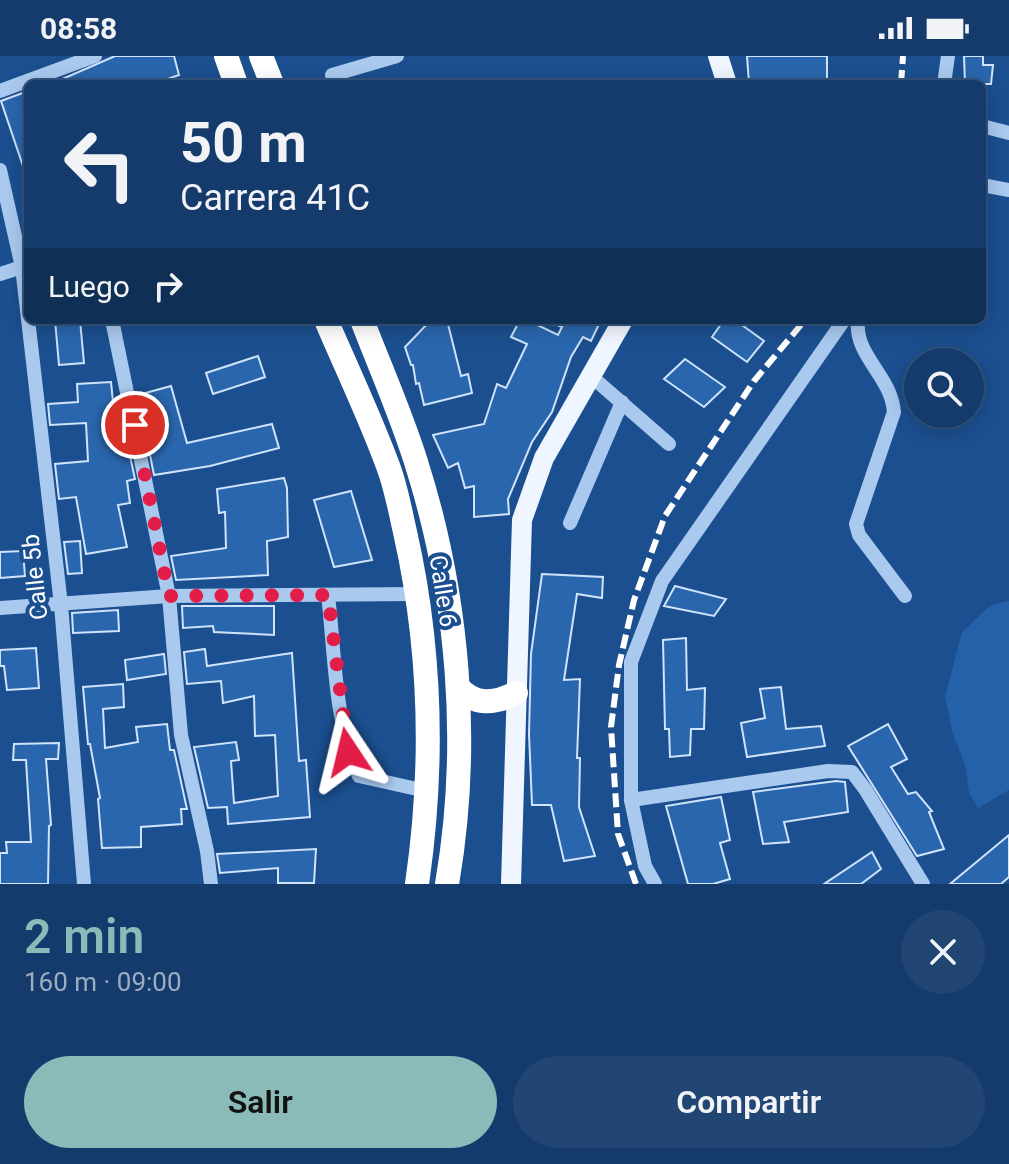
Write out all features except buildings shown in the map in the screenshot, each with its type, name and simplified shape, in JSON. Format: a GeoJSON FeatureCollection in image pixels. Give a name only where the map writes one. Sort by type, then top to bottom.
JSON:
{"type":"FeatureCollection","features":[{"type":"Feature","properties":{"kind":"highway"},"geometry":{"type":"LineString","coordinates":[[226,56],[235,80]]}},
{"type":"Feature","properties":{"kind":"highway"},"geometry":{"type":"LineString","coordinates":[[261,56],[270,80]]}},
{"type":"Feature","properties":{"kind":"highway","name":"Calle 6"},"geometry":{"type":"LineString","coordinates":[[328,324],[389,468],[417,594],[428,741],[417,884]]}},
{"type":"Feature","properties":{"kind":"highway","name":"Calle 6"},"geometry":{"type":"LineString","coordinates":[[364,324],[416,463],[441,560],[453,632],[458,687],[459,765],[454,843],[447,884]]}},
{"type":"Feature","properties":{"kind":"highway"},"geometry":{"type":"LineString","coordinates":[[458,687],[465,695],[490,702],[504,700],[516,693]]}},
{"type":"Feature","properties":{"kind":"main road"},"geometry":{"type":"LineString","coordinates":[[718,56],[726,80]]}},
{"type":"Feature","properties":{"kind":"main road"},"geometry":{"type":"LineString","coordinates":[[511,884],[522,520],[544,458],[621,324]]}},
{"type":"Feature","properties":{"kind":"street"},"geometry":{"type":"LineString","coordinates":[[30,80],[95,56]]}},
{"type":"Feature","properties":{"kind":"street"},"geometry":{"type":"LineString","coordinates":[[332,75],[397,56]]}},
{"type":"Feature","properties":{"kind":"street"},"geometry":{"type":"LineString","coordinates":[[945,80],[948,56]]}},
{"type":"Feature","properties":{"kind":"street"},"geometry":{"type":"LineString","coordinates":[[0,91],[24,82]]}},
{"type":"Feature","properties":{"kind":"street"},"geometry":{"type":"LineString","coordinates":[[986,127],[1009,133]]}},
{"type":"Feature","properties":{"kind":"street","name":"Calle 5b"},"geometry":{"type":"LineString","coordinates":[[0,170],[24,262]]}},
{"type":"Feature","properties":{"kind":"street"},"geometry":{"type":"LineString","coordinates":[[986,186],[1009,190]]}},
{"type":"Feature","properties":{"kind":"street"},"geometry":{"type":"LineString","coordinates":[[0,274],[24,266]]}},
{"type":"Feature","properties":{"kind":"street","name":"Calle 5b"},"geometry":{"type":"LineString","coordinates":[[31,324],[61,605],[84,884]]}},
{"type":"Feature","properties":{"kind":"street"},"geometry":{"type":"LineString","coordinates":[[113,324],[169,596],[181,735],[207,851],[211,884]]}},
{"type":"Feature","properties":{"kind":"street"},"geometry":{"type":"LineString","coordinates":[[655,884],[645,866],[631,800],[631,662],[662,581],[841,324]]}},
{"type":"Feature","properties":{"kind":"street"},"geometry":{"type":"LineString","coordinates":[[858,324],[859,342],[892,394],[894,412],[856,524],[859,535],[905,596]]}},
{"type":"Feature","properties":{"kind":"street"},"geometry":{"type":"LineString","coordinates":[[591,376],[669,444]]}},
{"type":"Feature","properties":{"kind":"street"},"geometry":{"type":"LineString","coordinates":[[570,523],[622,402]]}},
{"type":"Feature","properties":{"kind":"street"},"geometry":{"type":"LineString","coordinates":[[0,608],[169,596],[417,594]]}},
{"type":"Feature","properties":{"kind":"street"},"geometry":{"type":"LineString","coordinates":[[328,595],[348,752],[359,776],[426,791]]}},
{"type":"Feature","properties":{"kind":"street"},"geometry":{"type":"LineString","coordinates":[[631,800],[828,771],[852,772],[923,884]]}},
{"type":"Feature","properties":{"kind":"shaded area"},"geometry":{"type":"Polygon","coordinates":[[[1009,601],[1009,790],[978,808],[969,793],[965,765],[952,731],[945,697],[962,632],[991,605],[1009,601]]]}},
{"type":"Feature","properties":{"kind":"railway"},"geometry":{"type":"LineString","coordinates":[[901,80],[903,56]]}},
{"type":"Feature","properties":{"kind":"railway"},"geometry":{"type":"LineString","coordinates":[[636,884],[618,834],[611,727],[619,665],[634,600],[665,516],[754,381],[802,324]]}},
{"type":"Feature","properties":{"kind":"route"},"geometry":{"type":"LineString","coordinates":[[135,425],[169,596],[328,595],[348,752]]}}]}
